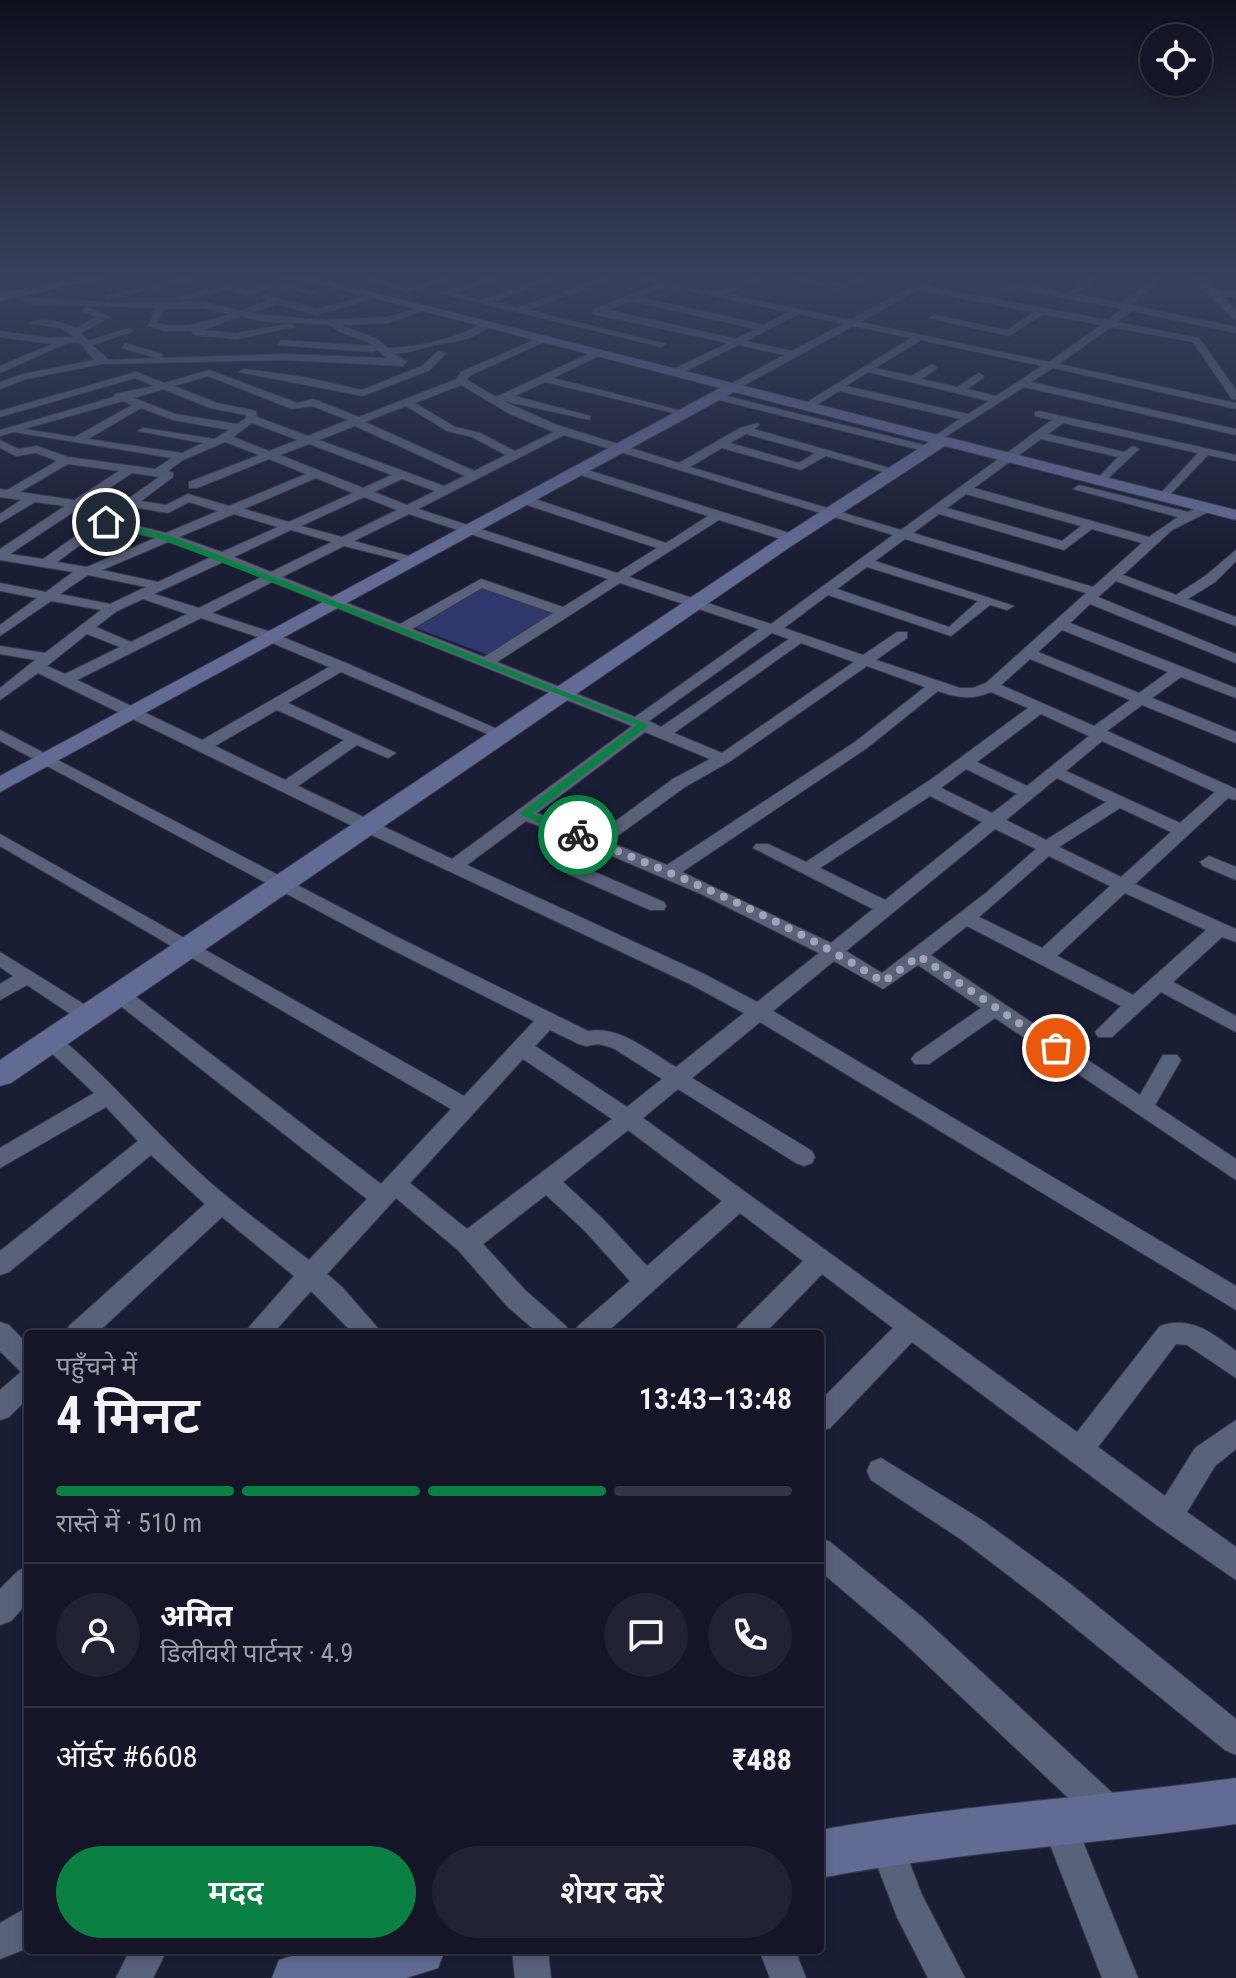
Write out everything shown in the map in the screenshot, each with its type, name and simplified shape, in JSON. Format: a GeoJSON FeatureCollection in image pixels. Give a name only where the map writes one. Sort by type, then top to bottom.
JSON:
{"type":"FeatureCollection","features":[{"type":"Feature","properties":{"kind":"street"},"geometry":{"type":"LineString","coordinates":[[0,386],[23,377],[61,369]]}},
{"type":"Feature","properties":{"kind":"street"},"geometry":{"type":"LineString","coordinates":[[0,414],[97,387],[146,369]]}},
{"type":"Feature","properties":{"kind":"street"},"geometry":{"type":"LineString","coordinates":[[270,397],[323,369]]}},
{"type":"Feature","properties":{"kind":"street"},"geometry":{"type":"LineString","coordinates":[[435,369],[463,378],[500,398],[515,412],[563,431],[904,533],[1093,596],[1236,659]]}},
{"type":"Feature","properties":{"kind":"street"},"geometry":{"type":"LineString","coordinates":[[193,485],[406,402],[480,369]]}},
{"type":"Feature","properties":{"kind":"street"},"geometry":{"type":"LineString","coordinates":[[500,398],[562,369]]}},
{"type":"Feature","properties":{"kind":"street"},"geometry":{"type":"LineString","coordinates":[[665,369],[777,412],[1008,455],[1236,515]]}},
{"type":"Feature","properties":{"kind":"street"},"geometry":{"type":"LineString","coordinates":[[676,372],[681,369]]}},
{"type":"Feature","properties":{"kind":"street"},"geometry":{"type":"LineString","coordinates":[[0,785],[764,369]]}},
{"type":"Feature","properties":{"kind":"street"},"geometry":{"type":"LineString","coordinates":[[681,467],[777,412],[801,404],[865,369]]}},
{"type":"Feature","properties":{"kind":"street"},"geometry":{"type":"LineString","coordinates":[[867,369],[999,400]]}},
{"type":"Feature","properties":{"kind":"street"},"geometry":{"type":"LineString","coordinates":[[912,380],[928,369]]}},
{"type":"Feature","properties":{"kind":"street"},"geometry":{"type":"LineString","coordinates":[[0,1075],[1045,369]]}},
{"type":"Feature","properties":{"kind":"street"},"geometry":{"type":"LineString","coordinates":[[1070,369],[1236,406]]}},
{"type":"Feature","properties":{"kind":"street"},"geometry":{"type":"LineString","coordinates":[[1217,369],[1236,397]]}},
{"type":"Feature","properties":{"kind":"street"},"geometry":{"type":"LineString","coordinates":[[244,372],[360,394],[438,370]]}},
{"type":"Feature","properties":{"kind":"street"},"geometry":{"type":"LineString","coordinates":[[5,432],[209,373],[296,407],[313,402],[475,476]]}},
{"type":"Feature","properties":{"kind":"street"},"geometry":{"type":"LineString","coordinates":[[136,375],[214,406],[252,413],[251,419],[240,428],[182,456],[158,473]]}},
{"type":"Feature","properties":{"kind":"street"},"geometry":{"type":"LineString","coordinates":[[370,375],[395,381]]}},
{"type":"Feature","properties":{"kind":"street"},"geometry":{"type":"LineString","coordinates":[[958,391],[979,376]]}},
{"type":"Feature","properties":{"kind":"street"},"geometry":{"type":"LineString","coordinates":[[23,377],[37,384]]}},
{"type":"Feature","properties":{"kind":"street"},"geometry":{"type":"LineString","coordinates":[[543,378],[682,414]]}},
{"type":"Feature","properties":{"kind":"street"},"geometry":{"type":"LineString","coordinates":[[1025,384],[1236,432]]}},
{"type":"Feature","properties":{"kind":"street"},"geometry":{"type":"LineString","coordinates":[[97,387],[169,415],[240,428]]}},
{"type":"Feature","properties":{"kind":"street"},"geometry":{"type":"LineString","coordinates":[[836,387],[970,418]]}},
{"type":"Feature","properties":{"kind":"street"},"geometry":{"type":"LineString","coordinates":[[51,391],[64,397]]}},
{"type":"Feature","properties":{"kind":"street"},"geometry":{"type":"LineString","coordinates":[[724,392],[801,404],[936,443]]}},
{"type":"Feature","properties":{"kind":"street"},"geometry":{"type":"LineString","coordinates":[[66,680],[410,510],[590,416],[500,398]]}},
{"type":"Feature","properties":{"kind":"street"},"geometry":{"type":"LineString","coordinates":[[0,399],[16,410]]}},
{"type":"Feature","properties":{"kind":"street"},"geometry":{"type":"LineString","coordinates":[[406,402],[451,429],[476,435],[516,456]]}},
{"type":"Feature","properties":{"kind":"street"},"geometry":{"type":"LineString","coordinates":[[14,458],[74,440],[141,404]]}},
{"type":"Feature","properties":{"kind":"street"},"geometry":{"type":"LineString","coordinates":[[77,411],[104,426]]}},
{"type":"Feature","properties":{"kind":"street"},"geometry":{"type":"LineString","coordinates":[[1039,414],[1236,458]]}},
{"type":"Feature","properties":{"kind":"street"},"geometry":{"type":"LineString","coordinates":[[119,446],[169,415]]}},
{"type":"Feature","properties":{"kind":"street"},"geometry":{"type":"LineString","coordinates":[[251,419],[307,440],[362,491],[410,510],[772,628],[935,686],[971,694],[991,686],[1172,524],[1206,508]]}},
{"type":"Feature","properties":{"kind":"street"},"geometry":{"type":"LineString","coordinates":[[454,866],[641,724],[1061,419]]}},
{"type":"Feature","properties":{"kind":"street"},"geometry":{"type":"LineString","coordinates":[[744,430],[894,471]]}},
{"type":"Feature","properties":{"kind":"street"},"geometry":{"type":"LineString","coordinates":[[144,431],[220,440],[269,455],[401,475],[446,491]]}},
{"type":"Feature","properties":{"kind":"street"},"geometry":{"type":"LineString","coordinates":[[5,432],[182,456]]}},
{"type":"Feature","properties":{"kind":"street"},"geometry":{"type":"LineString","coordinates":[[1038,435],[1127,456]]}},
{"type":"Feature","properties":{"kind":"street"},"geometry":{"type":"LineString","coordinates":[[1102,480],[1145,438]]}},
{"type":"Feature","properties":{"kind":"street"},"geometry":{"type":"LineString","coordinates":[[0,443],[14,458]]}},
{"type":"Feature","properties":{"kind":"street"},"geometry":{"type":"LineString","coordinates":[[720,444],[801,467],[825,452]]}},
{"type":"Feature","properties":{"kind":"street"},"geometry":{"type":"LineString","coordinates":[[0,632],[85,571],[336,466],[412,447]]}},
{"type":"Feature","properties":{"kind":"street"},"geometry":{"type":"LineString","coordinates":[[37,449],[66,460],[169,477],[45,564]]}},
{"type":"Feature","properties":{"kind":"street"},"geometry":{"type":"LineString","coordinates":[[1165,496],[1205,452]]}},
{"type":"Feature","properties":{"kind":"street"},"geometry":{"type":"LineString","coordinates":[[0,458],[52,456]]}},
{"type":"Feature","properties":{"kind":"street"},"geometry":{"type":"LineString","coordinates":[[5,493],[66,460]]}},
{"type":"Feature","properties":{"kind":"street"},"geometry":{"type":"LineString","coordinates":[[0,556],[130,469]]}},
{"type":"Feature","properties":{"kind":"street"},"geometry":{"type":"LineString","coordinates":[[578,471],[791,538]]}},
{"type":"Feature","properties":{"kind":"street"},"geometry":{"type":"LineString","coordinates":[[0,695],[112,608],[401,475]]}},
{"type":"Feature","properties":{"kind":"street"},"geometry":{"type":"LineString","coordinates":[[963,489],[1152,542]]}},
{"type":"Feature","properties":{"kind":"street"},"geometry":{"type":"LineString","coordinates":[[1079,489],[1187,516]]}},
{"type":"Feature","properties":{"kind":"street"},"geometry":{"type":"LineString","coordinates":[[5,493],[76,504]]}},
{"type":"Feature","properties":{"kind":"street"},"geometry":{"type":"LineString","coordinates":[[1,517],[34,497]]}},
{"type":"Feature","properties":{"kind":"street"},"geometry":{"type":"LineString","coordinates":[[133,503],[168,509],[188,498],[411,561]]}},
{"type":"Feature","properties":{"kind":"street"},"geometry":{"type":"LineString","coordinates":[[525,500],[666,547]]}},
{"type":"Feature","properties":{"kind":"street"},"geometry":{"type":"LineString","coordinates":[[936,509],[1064,546],[1091,524]]}},
{"type":"Feature","properties":{"kind":"street"},"geometry":{"type":"LineString","coordinates":[[486,662],[718,515]]}},
{"type":"Feature","properties":{"kind":"street"},"geometry":{"type":"LineString","coordinates":[[106,522],[167,538],[486,662],[723,759]]}},
{"type":"Feature","properties":{"kind":"street"},"geometry":{"type":"LineString","coordinates":[[0,556],[158,586]]}},
{"type":"Feature","properties":{"kind":"street"},"geometry":{"type":"LineString","coordinates":[[1178,599],[1210,579],[1234,558]]}},
{"type":"Feature","properties":{"kind":"street"},"geometry":{"type":"LineString","coordinates":[[865,562],[1007,606]]}},
{"type":"Feature","properties":{"kind":"street"},"geometry":{"type":"LineString","coordinates":[[1114,576],[1236,622]]}},
{"type":"Feature","properties":{"kind":"street"},"geometry":{"type":"LineString","coordinates":[[401,629],[481,583],[565,613]]}},
{"type":"Feature","properties":{"kind":"street"},"geometry":{"type":"LineString","coordinates":[[0,587],[112,608]]}},
{"type":"Feature","properties":{"kind":"street"},"geometry":{"type":"LineString","coordinates":[[826,590],[951,632],[988,600]]}},
{"type":"Feature","properties":{"kind":"street"},"geometry":{"type":"LineString","coordinates":[[141,594],[272,637],[503,735]]}},
{"type":"Feature","properties":{"kind":"street"},"geometry":{"type":"LineString","coordinates":[[0,616],[17,619]]}},
{"type":"Feature","properties":{"kind":"street"},"geometry":{"type":"LineString","coordinates":[[1060,624],[1236,693]]}},
{"type":"Feature","properties":{"kind":"street"},"geometry":{"type":"LineString","coordinates":[[85,628],[132,647]]}},
{"type":"Feature","properties":{"kind":"street"},"geometry":{"type":"LineString","coordinates":[[657,906],[570,866],[574,857],[679,783],[723,759],[902,635]]}},
{"type":"Feature","properties":{"kind":"street"},"geometry":{"type":"LineString","coordinates":[[663,733],[799,638]]}},
{"type":"Feature","properties":{"kind":"street"},"geometry":{"type":"LineString","coordinates":[[0,650],[42,662],[66,680],[367,826],[697,979],[758,1012],[1236,1299]]}},
{"type":"Feature","properties":{"kind":"street"},"geometry":{"type":"LineString","coordinates":[[1026,652],[1236,738]]}},
{"type":"Feature","properties":{"kind":"street"},"geometry":{"type":"LineString","coordinates":[[204,746],[341,666]]}},
{"type":"Feature","properties":{"kind":"street"},"geometry":{"type":"LineString","coordinates":[[467,1243],[677,1078],[1056,772],[1098,733],[1179,671]]}},
{"type":"Feature","properties":{"kind":"street"},"geometry":{"type":"LineString","coordinates":[[670,872],[848,755],[935,686]]}},
{"type":"Feature","properties":{"kind":"street"},"geometry":{"type":"LineString","coordinates":[[991,686],[1231,793],[1183,831],[1044,957]]}},
{"type":"Feature","properties":{"kind":"street"},"geometry":{"type":"LineString","coordinates":[[277,704],[388,753]]}},
{"type":"Feature","properties":{"kind":"street"},"geometry":{"type":"LineString","coordinates":[[807,869],[930,789],[1040,707]]}},
{"type":"Feature","properties":{"kind":"street"},"geometry":{"type":"LineString","coordinates":[[0,735],[547,1020],[586,1039],[600,1036],[620,1043],[804,1157]]}},
{"type":"Feature","properties":{"kind":"street"},"geometry":{"type":"LineString","coordinates":[[287,786],[356,739]]}},
{"type":"Feature","properties":{"kind":"street"},"geometry":{"type":"LineString","coordinates":[[966,763],[1029,793]]}},
{"type":"Feature","properties":{"kind":"street"},"geometry":{"type":"LineString","coordinates":[[1056,772],[1183,831]]}},
{"type":"Feature","properties":{"kind":"street"},"geometry":{"type":"LineString","coordinates":[[930,789],[1125,886],[1228,932]]}},
{"type":"Feature","properties":{"kind":"street"},"geometry":{"type":"LineString","coordinates":[[525,814],[670,872],[833,951],[883,982],[919,956],[1048,847],[1119,801]]}},
{"type":"Feature","properties":{"kind":"street"},"geometry":{"type":"LineString","coordinates":[[0,839],[466,1107]]}},
{"type":"Feature","properties":{"kind":"street"},"geometry":{"type":"LineString","coordinates":[[762,848],[886,908]]}},
{"type":"Feature","properties":{"kind":"street"},"geometry":{"type":"LineString","coordinates":[[1209,862],[1236,874]]}},
{"type":"Feature","properties":{"kind":"street"},"geometry":{"type":"LineString","coordinates":[[965,917],[1134,1004]]}},
{"type":"Feature","properties":{"kind":"street"},"geometry":{"type":"LineString","coordinates":[[1105,1032],[1158,982],[1228,932]]}},
{"type":"Feature","properties":{"kind":"street"},"geometry":{"type":"LineString","coordinates":[[919,956],[1236,1171]]}},
{"type":"Feature","properties":{"kind":"street"},"geometry":{"type":"LineString","coordinates":[[0,958],[88,1016]]}},
{"type":"Feature","properties":{"kind":"street"},"geometry":{"type":"LineString","coordinates":[[0,993],[28,976]]}},
{"type":"Feature","properties":{"kind":"street"},"geometry":{"type":"LineString","coordinates":[[1158,982],[1236,1025]]}},
{"type":"Feature","properties":{"kind":"street"},"geometry":{"type":"LineString","coordinates":[[120,995],[389,1191],[467,1243],[516,1298],[552,1330]]}},
{"type":"Feature","properties":{"kind":"street"},"geometry":{"type":"LineString","coordinates":[[922,1059],[996,1007]]}},
{"type":"Feature","properties":{"kind":"street"},"geometry":{"type":"LineString","coordinates":[[260,1330],[547,1020]]}},
{"type":"Feature","properties":{"kind":"street"},"geometry":{"type":"LineString","coordinates":[[51,1041],[91,1075],[185,1174],[333,1294],[366,1330]]}},
{"type":"Feature","properties":{"kind":"street"},"geometry":{"type":"LineString","coordinates":[[522,1048],[627,1118],[1236,1565]]}},
{"type":"Feature","properties":{"kind":"street"},"geometry":{"type":"LineString","coordinates":[[1143,1108],[1170,1060]]}},
{"type":"Feature","properties":{"kind":"street"},"geometry":{"type":"LineString","coordinates":[[0,1159],[108,1095]]}},
{"type":"Feature","properties":{"kind":"street"},"geometry":{"type":"LineString","coordinates":[[0,1265],[152,1142]]}},
{"type":"Feature","properties":{"kind":"street"},"geometry":{"type":"LineString","coordinates":[[547,1182],[593,1224],[646,1282]]}},
{"type":"Feature","properties":{"kind":"street"},"geometry":{"type":"LineString","coordinates":[[592,1330],[739,1200]]}},
{"type":"Feature","properties":{"kind":"street"},"geometry":{"type":"LineString","coordinates":[[82,1330],[222,1203]]}},
{"type":"Feature","properties":{"kind":"street"},"geometry":{"type":"LineString","coordinates":[[751,1330],[820,1260]]}},
{"type":"Feature","properties":{"kind":"street"},"geometry":{"type":"LineString","coordinates":[[824,1415],[910,1327]]}},
{"type":"Feature","properties":{"kind":"street"},"geometry":{"type":"LineString","coordinates":[[0,1333],[24,1359]]}},
{"type":"Feature","properties":{"kind":"street"},"geometry":{"type":"LineString","coordinates":[[1079,1451],[1169,1334],[1191,1335],[1236,1366]]}},
{"type":"Feature","properties":{"kind":"street"},"geometry":{"type":"LineString","coordinates":[[0,1408],[24,1385]]}},
{"type":"Feature","properties":{"kind":"street"},"geometry":{"type":"LineString","coordinates":[[1168,1516],[1205,1457],[1236,1433]]}},
{"type":"Feature","properties":{"kind":"street"},"geometry":{"type":"LineString","coordinates":[[881,1471],[972,1530],[1058,1594],[1236,1739]]}},
{"type":"Feature","properties":{"kind":"street"},"geometry":{"type":"LineString","coordinates":[[824,1555],[911,1628],[1114,1818]]}},
{"type":"Feature","properties":{"kind":"street"},"geometry":{"type":"LineString","coordinates":[[0,1610],[24,1585]]}},
{"type":"Feature","properties":{"kind":"street"},"geometry":{"type":"LineString","coordinates":[[824,1853],[885,1842],[1114,1818],[1236,1801]]}},
{"type":"Feature","properties":{"kind":"street"},"geometry":{"type":"LineString","coordinates":[[1059,1824],[1120,1978]]}},
{"type":"Feature","properties":{"kind":"street"},"geometry":{"type":"LineString","coordinates":[[885,1842],[909,1905],[947,1978]]}},
{"type":"Feature","properties":{"kind":"street"},"geometry":{"type":"LineString","coordinates":[[0,1941],[24,1930]]}},
{"type":"Feature","properties":{"kind":"street"},"geometry":{"type":"LineString","coordinates":[[134,1978],[147,1954]]}},
{"type":"Feature","properties":{"kind":"street"},"geometry":{"type":"LineString","coordinates":[[297,1978],[402,1954]]}},
{"type":"Feature","properties":{"kind":"street"},"geometry":{"type":"LineString","coordinates":[[530,1954],[533,1978]]}},
{"type":"Feature","properties":{"kind":"street"},"geometry":{"type":"LineString","coordinates":[[779,1954],[788,1978]]}},
{"type":"Feature","properties":{"kind":"shaded area"},"geometry":{"type":"Polygon","coordinates":[[[483,587],[554,613],[488,655],[413,627],[483,587]]]}},
{"type":"Feature","properties":{"kind":"way so far"},"geometry":{"type":"LineString","coordinates":[[578,835],[717,893],[833,951],[883,982],[919,956],[1056,1048]]}},
{"type":"Feature","properties":{"kind":"route"},"geometry":{"type":"LineString","coordinates":[[106,522],[167,538],[250,569],[644,725],[525,814],[578,835]]}}]}
